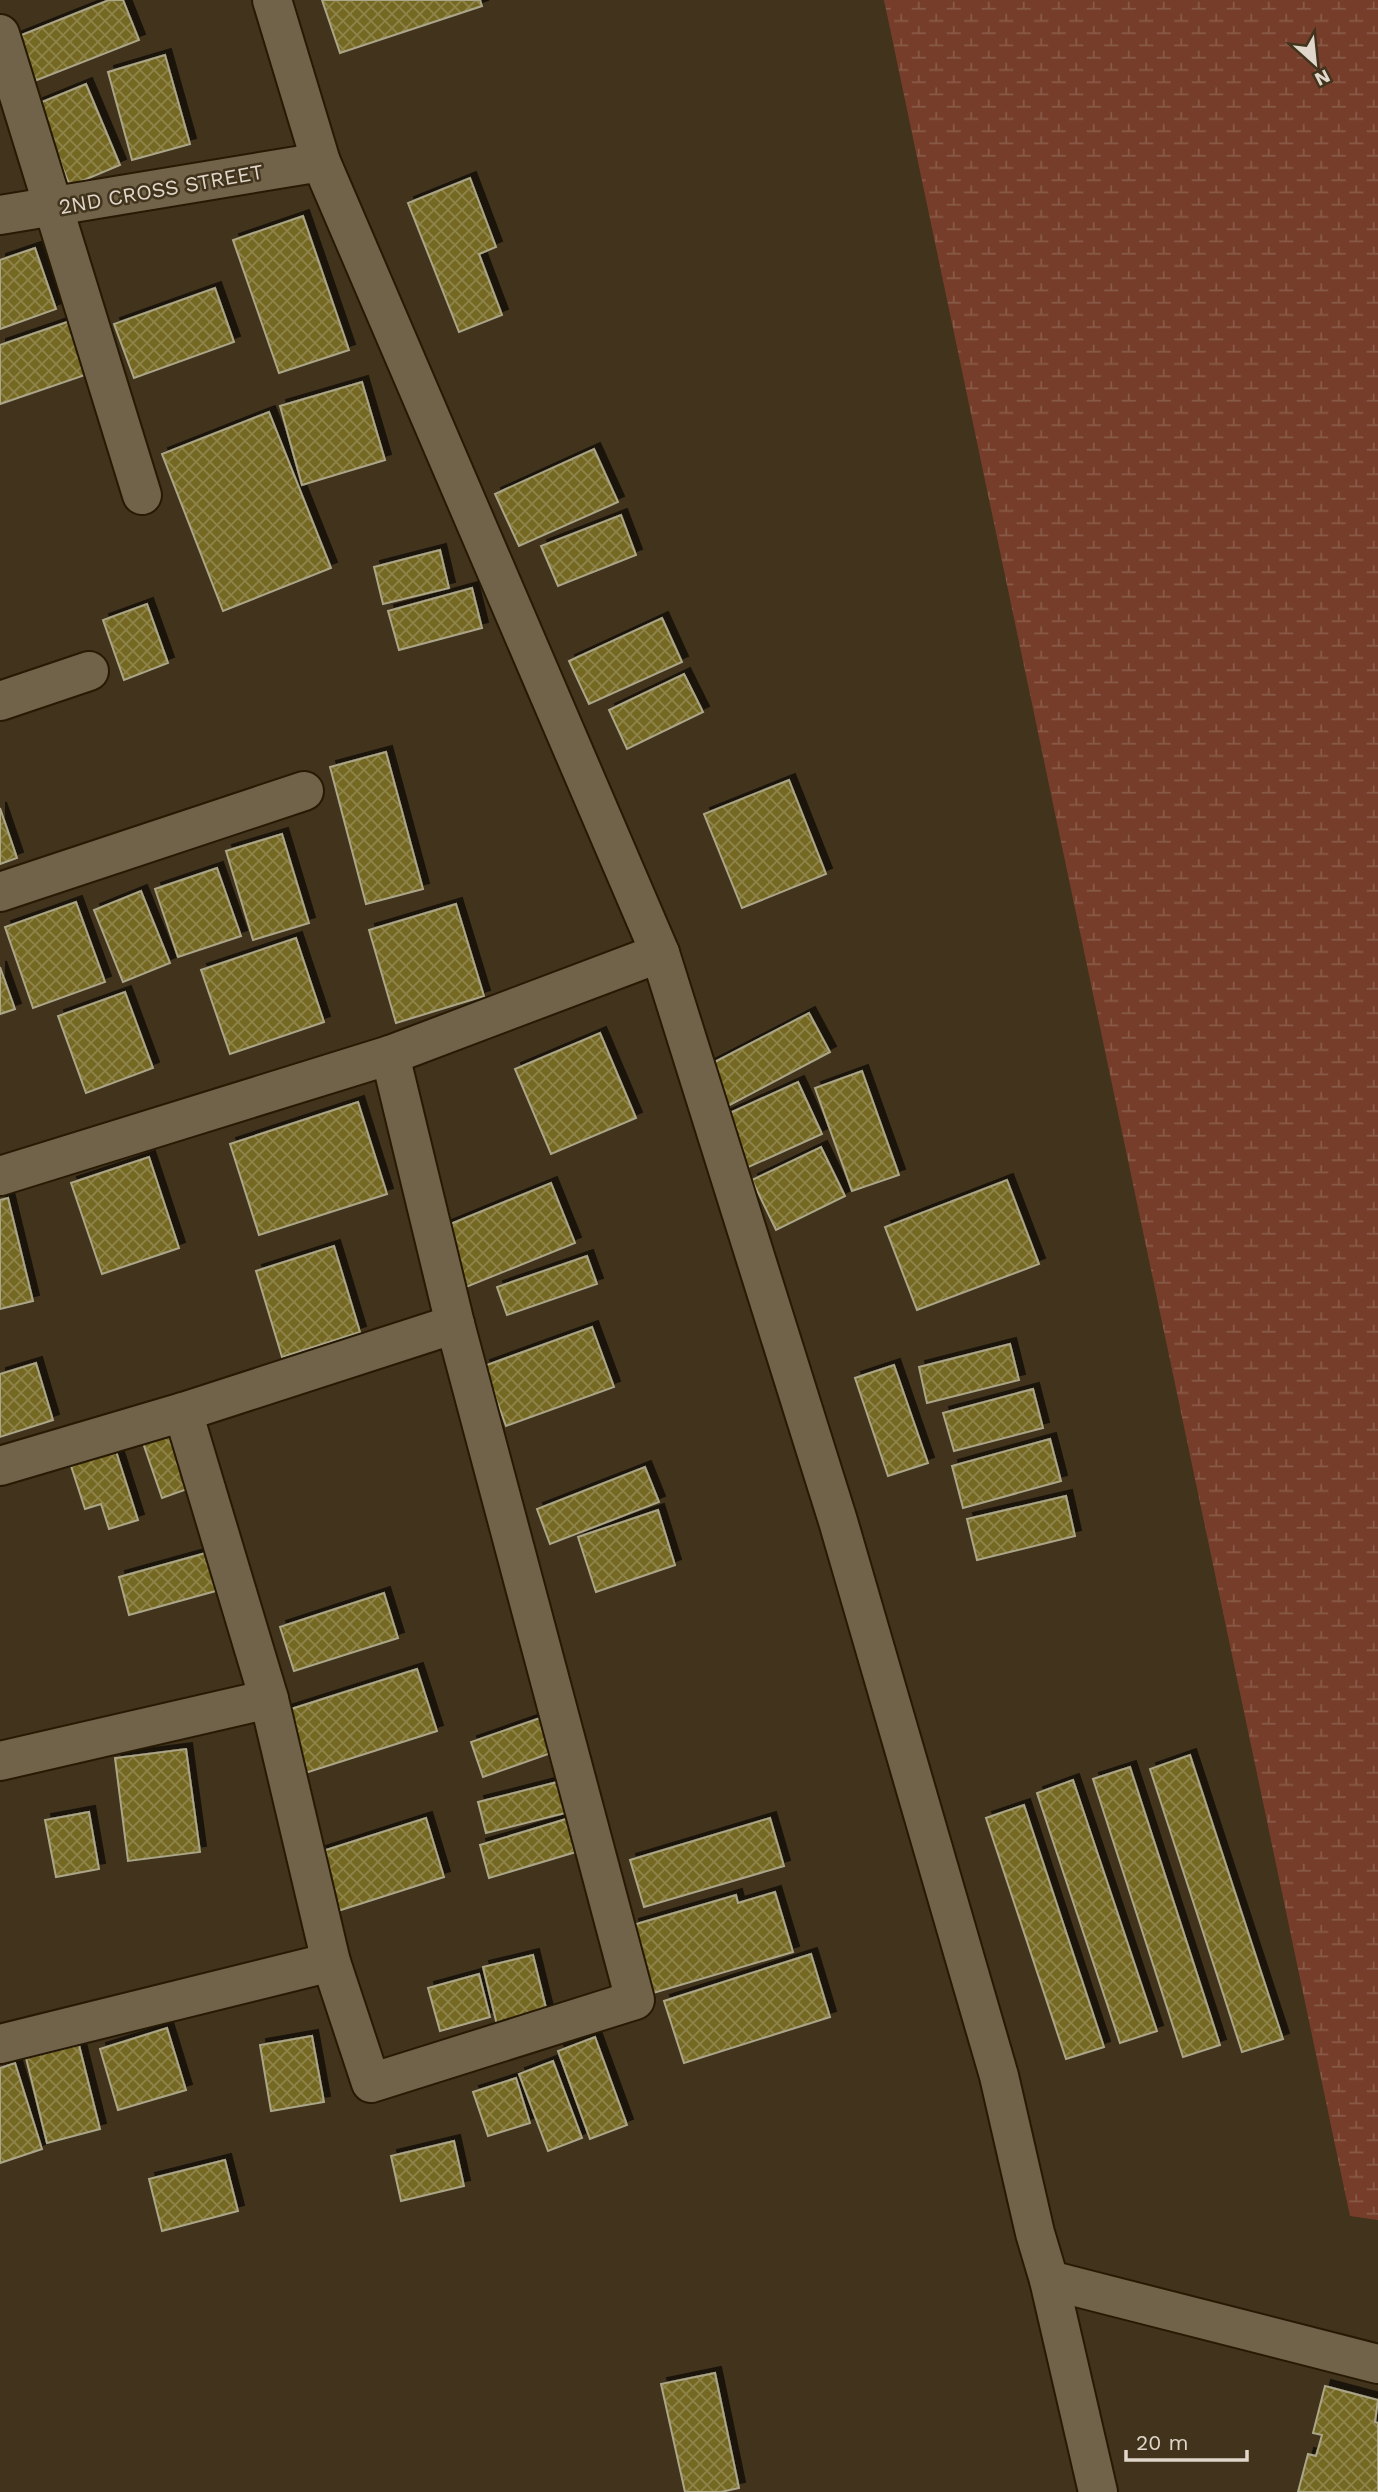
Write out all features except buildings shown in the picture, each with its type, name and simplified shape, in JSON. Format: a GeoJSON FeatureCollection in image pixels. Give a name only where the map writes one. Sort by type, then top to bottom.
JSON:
{"type":"FeatureCollection","features":[{"type":"Feature","properties":{"kind":"street"},"geometry":{"type":"LineString","coordinates":[[272,0],[321,162],[660,953],[838,1521],[999,2076],[1098,2492]]}},
{"type":"Feature","properties":{"kind":"street"},"geometry":{"type":"LineString","coordinates":[[0,34],[142,495]]}},
{"type":"Feature","properties":{"kind":"street","name":"2ND CROSS STREET"},"geometry":{"type":"LineString","coordinates":[[0,215],[321,162]]}},
{"type":"Feature","properties":{"kind":"street"},"geometry":{"type":"LineString","coordinates":[[0,701],[89,671]]}},
{"type":"Feature","properties":{"kind":"street"},"geometry":{"type":"LineString","coordinates":[[0,892],[304,791]]}},
{"type":"Feature","properties":{"kind":"street"},"geometry":{"type":"LineString","coordinates":[[0,1176],[390,1055],[660,953]]}},
{"type":"Feature","properties":{"kind":"street"},"geometry":{"type":"LineString","coordinates":[[183,1412],[269,1699],[331,1962],[371,2082],[635,2000],[455,1324],[390,1055]]}},
{"type":"Feature","properties":{"kind":"street"},"geometry":{"type":"LineString","coordinates":[[0,1466],[183,1412],[455,1324]]}},
{"type":"Feature","properties":{"kind":"street"},"geometry":{"type":"LineString","coordinates":[[0,1761],[269,1699]]}},
{"type":"Feature","properties":{"kind":"street"},"geometry":{"type":"LineString","coordinates":[[0,2044],[331,1962]]}},
{"type":"Feature","properties":{"kind":"street"},"geometry":{"type":"LineString","coordinates":[[1049,2280],[1378,2364]]}},
{"type":"Feature","properties":{"kind":"green space"},"geometry":{"type":"Polygon","coordinates":[[[884,0],[1378,0],[1378,2220],[1350,2216],[884,0]]]}}]}
